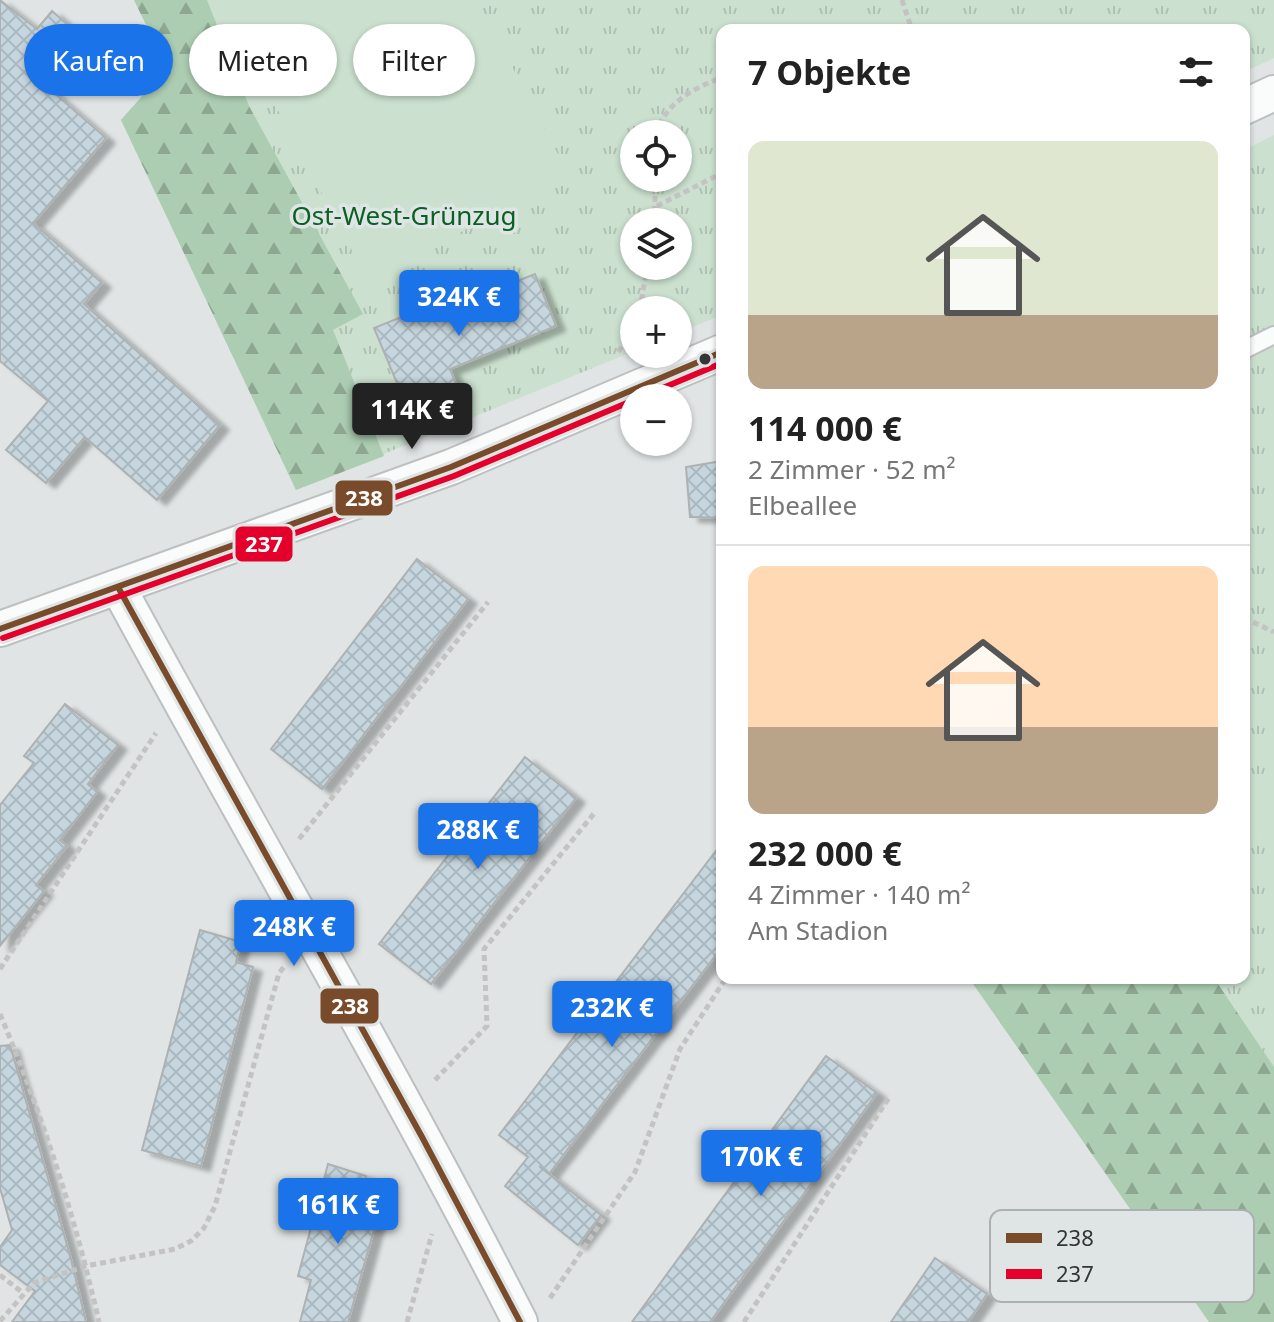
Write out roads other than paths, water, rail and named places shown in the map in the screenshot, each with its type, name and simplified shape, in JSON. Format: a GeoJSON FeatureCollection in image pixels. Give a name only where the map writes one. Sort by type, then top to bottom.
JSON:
{"type":"FeatureCollection","features":[{"type":"Feature","properties":{"kind":"street"},"geometry":{"type":"LineString","coordinates":[[1250,104],[1274,93]]}},
{"type":"Feature","properties":{"kind":"street"},"geometry":{"type":"LineString","coordinates":[[0,629],[451,467],[716,355]]}},
{"type":"Feature","properties":{"kind":"street"},"geometry":{"type":"LineString","coordinates":[[118,587],[310,938],[409,1107],[447,1179],[531,1316]]}},
{"type":"Feature","properties":{"kind":"lane"},"geometry":{"type":"LineString","coordinates":[[1250,347],[1274,335]]}},
{"type":"Feature","properties":{"kind":"park label","name":"Ost-West-Grünzug"},"geometry":{"type":"Point","coordinates":[404,215]}}]}
